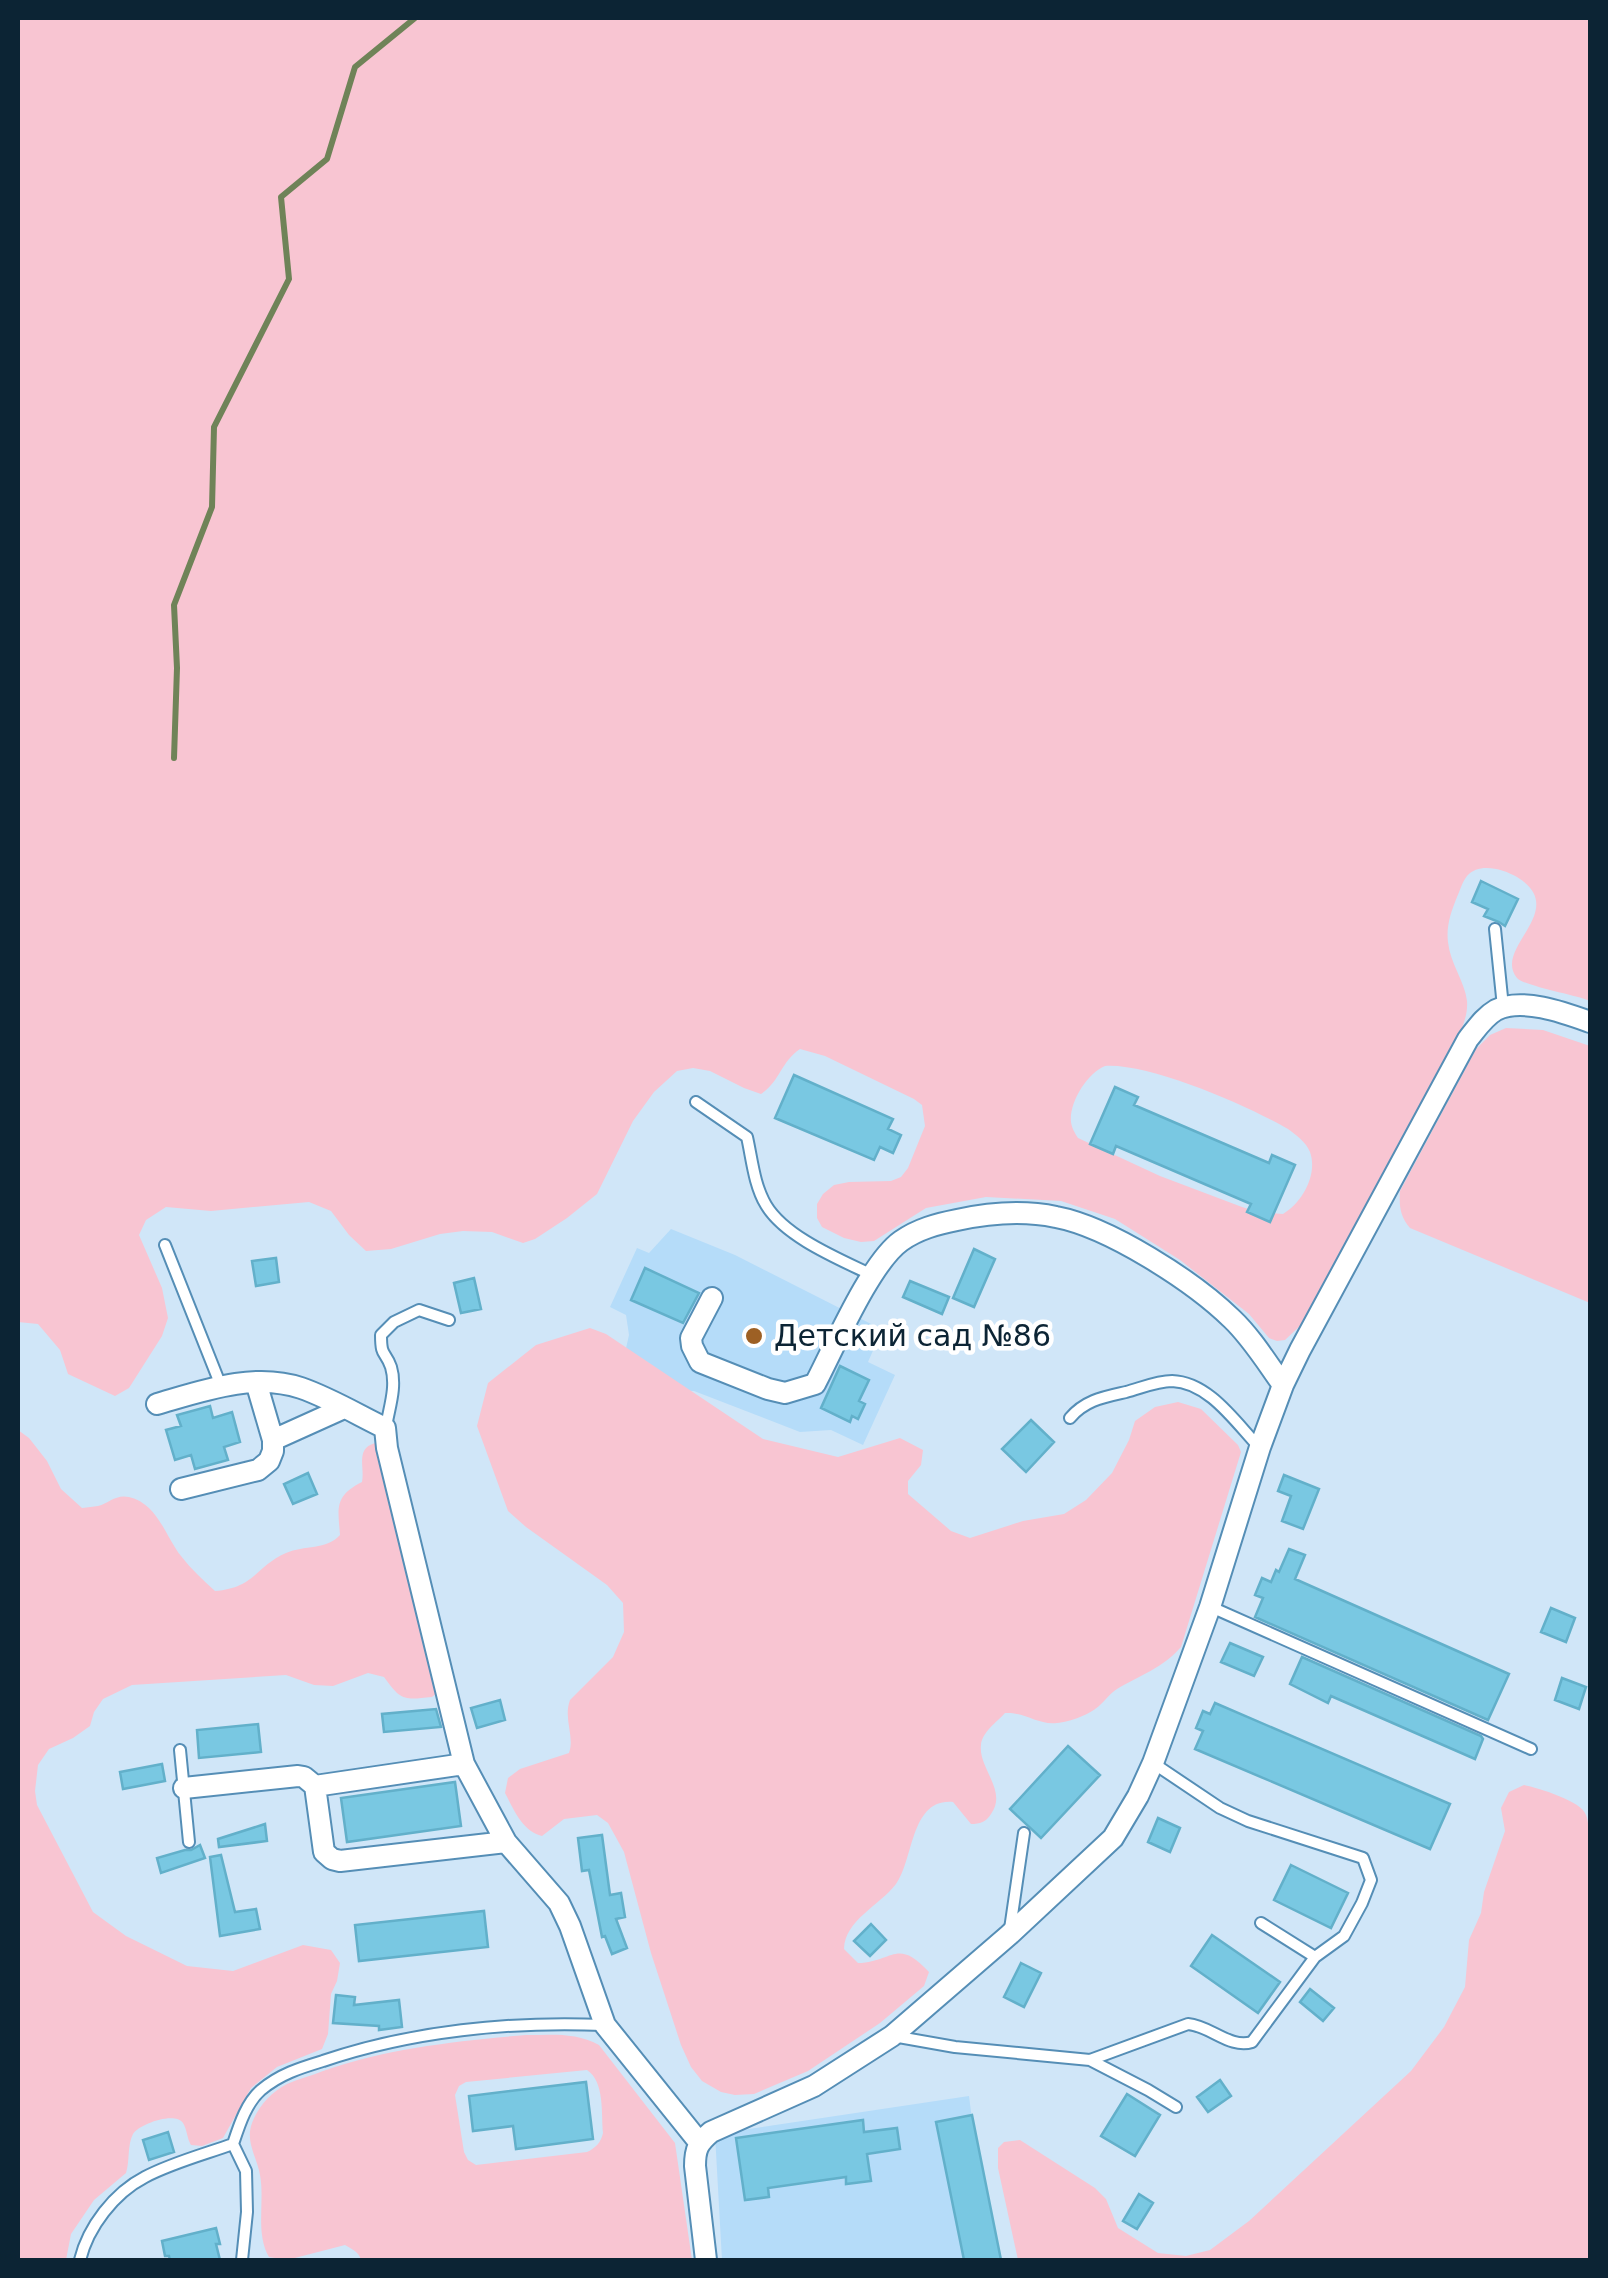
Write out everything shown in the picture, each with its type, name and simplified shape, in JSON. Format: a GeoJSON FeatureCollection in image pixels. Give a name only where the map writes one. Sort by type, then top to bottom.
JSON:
{"type":"FeatureCollection","features":[{"type":"Feature","properties":{"kind":"street"},"geometry":{"type":"LineString","coordinates":[[706,2260],[695,2166],[699,2142],[711,2132],[814,2086],[892,2036],[1009,1936],[1112,1838],[1134,1804],[1210,1607],[1283,1385],[1468,1039],[1485,1018],[1503,1007],[1533,1006],[1590,1022]]}},
{"type":"Feature","properties":{"kind":"street"},"geometry":{"type":"LineString","coordinates":[[712,1298],[691,1338],[700,1362],[768,1390],[785,1392],[815,1384],[872,1274],[899,1242],[931,1225],[991,1213],[1056,1216],[1108,1234],[1171,1271],[1240,1327],[1283,1385]]}},
{"type":"Feature","properties":{"kind":"street"},"geometry":{"type":"LineString","coordinates":[[181,1489],[258,1470],[268,1461],[273,1440],[256,1382]]}},
{"type":"Feature","properties":{"kind":"street"},"geometry":{"type":"LineString","coordinates":[[157,1404],[221,1386],[256,1382],[300,1388],[386,1428],[464,1764],[506,1842],[559,1903],[605,2025],[699,2142]]}},
{"type":"Feature","properties":{"kind":"street"},"geometry":{"type":"LineString","coordinates":[[273,1440],[344,1408]]}},
{"type":"Feature","properties":{"kind":"street"},"geometry":{"type":"LineString","coordinates":[[184,1788],[298,1776],[316,1786],[464,1764]]}},
{"type":"Feature","properties":{"kind":"street"},"geometry":{"type":"LineString","coordinates":[[316,1786],[324,1852],[332,1860],[506,1842]]}},
{"type":"Feature","properties":{"kind":"lane"},"geometry":{"type":"LineString","coordinates":[[1495,929],[1503,1007]]}},
{"type":"Feature","properties":{"kind":"lane"},"geometry":{"type":"LineString","coordinates":[[696,1102],[748,1136],[760,1194],[769,1210],[805,1242],[872,1274]]}},
{"type":"Feature","properties":{"kind":"lane"},"geometry":{"type":"LineString","coordinates":[[165,1245],[221,1386]]}},
{"type":"Feature","properties":{"kind":"lane"},"geometry":{"type":"LineString","coordinates":[[386,1428],[394,1387],[390,1366],[381,1352],[381,1336],[394,1322],[419,1310],[449,1320]]}},
{"type":"Feature","properties":{"kind":"lane"},"geometry":{"type":"LineString","coordinates":[[1070,1418],[1078,1408],[1098,1398],[1171,1381],[1190,1384],[1208,1396],[1260,1448]]}},
{"type":"Feature","properties":{"kind":"lane"},"geometry":{"type":"LineString","coordinates":[[1210,1607],[1531,1749]]}},
{"type":"Feature","properties":{"kind":"lane"},"geometry":{"type":"LineString","coordinates":[[180,1750],[189,1842]]}},
{"type":"Feature","properties":{"kind":"lane"},"geometry":{"type":"LineString","coordinates":[[1090,2060],[1188,2024],[1201,2025],[1232,2042],[1252,2042],[1316,1958],[1344,1936],[1371,1880],[1363,1858],[1248,1821],[1220,1808],[1153,1763]]}},
{"type":"Feature","properties":{"kind":"lane"},"geometry":{"type":"LineString","coordinates":[[1009,1936],[1024,1833]]}},
{"type":"Feature","properties":{"kind":"lane"},"geometry":{"type":"LineString","coordinates":[[1261,1923],[1316,1958]]}},
{"type":"Feature","properties":{"kind":"lane"},"geometry":{"type":"LineString","coordinates":[[242,2260],[248,2212],[246,2172],[233,2144],[257,2093],[282,2074],[349,2052],[442,2033],[564,2023],[605,2025]]}},
{"type":"Feature","properties":{"kind":"lane"},"geometry":{"type":"LineString","coordinates":[[892,2036],[955,2047],[1090,2060],[1176,2107]]}},
{"type":"Feature","properties":{"kind":"lane"},"geometry":{"type":"LineString","coordinates":[[80,2260],[85,2240],[106,2208],[144,2177],[233,2144]]}},
{"type":"Feature","properties":{"kind":"shaded area"},"geometry":{"type":"Polygon","coordinates":[[[18,18],[1590,18],[1590,1001],[1517,978],[1512,966],[1514,954],[1534,916],[1536,902],[1531,890],[1517,877],[1498,869],[1478,869],[1467,876],[1448,930],[1449,950],[1467,1001],[1462,1029],[1302,1324],[1285,1340],[1269,1338],[1249,1314],[1180,1260],[1115,1219],[1061,1201],[986,1197],[926,1208],[874,1241],[844,1238],[822,1227],[817,1204],[823,1194],[834,1185],[901,1177],[925,1126],[922,1105],[914,1099],[825,1056],[800,1049],[761,1094],[710,1071],[677,1071],[654,1092],[633,1121],[597,1194],[567,1218],[523,1243],[492,1232],[463,1231],[391,1249],[366,1251],[331,1211],[309,1202],[211,1211],[166,1207],[146,1220],[139,1235],[162,1288],[168,1318],[162,1336],[129,1388],[115,1396],[68,1374],[60,1350],[38,1324],[18,1322],[18,18]],[[1105,1066],[1080,1090],[1071,1114],[1078,1138],[1160,1176],[1258,1212],[1283,1214],[1302,1196],[1310,1179],[1312,1161],[1306,1145],[1288,1129],[1198,1088],[1124,1067],[1105,1066]]]}},
{"type":"Feature","properties":{"kind":"shaded area"},"geometry":{"type":"Polygon","coordinates":[[[1506,1028],[1543,1030],[1590,1046],[1590,1303],[1410,1228],[1402,1215],[1400,1191],[1476,1049],[1490,1035],[1506,1028]]]}},
{"type":"Feature","properties":{"kind":"shaded area","name":"Детский сад №86"},"geometry":{"type":"Polygon","coordinates":[[[671,1229],[735,1255],[879,1328],[868,1362],[895,1375],[863,1445],[831,1430],[800,1432],[694,1391],[620,1375],[629,1335],[626,1315],[610,1307],[637,1248],[649,1253],[671,1229]]]}},
{"type":"Feature","properties":{"kind":"shaded area"},"geometry":{"type":"Polygon","coordinates":[[[590,1328],[606,1334],[763,1439],[838,1457],[900,1438],[923,1450],[921,1465],[908,1481],[908,1494],[951,1531],[970,1538],[1023,1521],[1064,1514],[1086,1500],[1112,1473],[1135,1421],[1155,1407],[1178,1402],[1201,1409],[1241,1452],[1181,1647],[1159,1666],[1117,1689],[1080,1717],[1050,1723],[1005,1713],[981,1745],[996,1797],[989,1817],[971,1824],[953,1802],[939,1803],[928,1810],[896,1884],[850,1930],[844,1949],[858,1963],[895,1954],[909,1956],[929,1972],[924,1986],[880,2023],[808,2071],[754,2094],[721,2092],[702,2081],[691,2067],[651,1953],[624,1852],[608,1823],[597,1815],[564,1819],[542,1836],[524,1825],[505,1793],[508,1778],[520,1769],[569,1753],[570,1700],[613,1657],[624,1632],[623,1603],[607,1585],[508,1511],[477,1426],[488,1383],[536,1345],[590,1328]]]}},
{"type":"Feature","properties":{"kind":"shaded area"},"geometry":{"type":"Polygon","coordinates":[[[18,1430],[47,1461],[61,1489],[82,1508],[124,1496],[147,1506],[181,1556],[215,1591],[239,1586],[286,1553],[335,1540],[340,1535],[342,1498],[362,1482],[363,1454],[375,1443],[437,1693],[432,1697],[404,1697],[384,1677],[368,1673],[333,1686],[314,1685],[286,1675],[132,1685],[103,1699],[90,1726],[49,1749],[38,1765],[37,1805],[93,1912],[126,1936],[187,1966],[233,1971],[303,1945],[331,1950],[340,1963],[322,2049],[277,2067],[251,2088],[223,2138],[202,2146],[191,2145],[183,2123],[173,2118],[157,2120],[137,2130],[130,2143],[126,2173],[94,2200],[71,2234],[66,2260],[18,2260],[18,1430]]]}},
{"type":"Feature","properties":{"kind":"shaded area"},"geometry":{"type":"Polygon","coordinates":[[[1524,1785],[1577,1805],[1588,1824],[1590,2260],[1018,2260],[998,2168],[998,2148],[1004,2142],[1020,2140],[1095,2188],[1106,2199],[1118,2228],[1158,2253],[1186,2256],[1210,2250],[1249,2221],[1411,2071],[1444,2027],[1465,1987],[1469,1940],[1505,1831],[1501,1808],[1509,1792],[1524,1785]]]}},
{"type":"Feature","properties":{"kind":"shaded area"},"geometry":{"type":"Polygon","coordinates":[[[526,2035],[563,2035],[599,2045],[675,2143],[692,2260],[361,2260],[345,2245],[287,2260],[269,2257],[262,2238],[260,2175],[250,2130],[270,2096],[291,2082],[372,2057],[526,2035]],[[587,2070],[466,2082],[459,2086],[455,2095],[468,2160],[476,2165],[593,2149],[603,2133],[601,2098],[593,2075],[587,2070]]]}},
{"type":"Feature","properties":{"kind":"shaded area"},"geometry":{"type":"Polygon","coordinates":[[[969,2096],[990,2260],[722,2260],[715,2134],[969,2096]]]}},
{"type":"Feature","properties":{"kind":"building"},"geometry":{"type":"Polygon","coordinates":[[[1481,881],[1518,899],[1505,926],[1484,916],[1488,909],[1472,902],[1481,881]]]}},
{"type":"Feature","properties":{"kind":"building"},"geometry":{"type":"Polygon","coordinates":[[[794,1075],[893,1119],[888,1129],[901,1135],[893,1153],[880,1147],[874,1160],[775,1118],[794,1075]]]}},
{"type":"Feature","properties":{"kind":"building"},"geometry":{"type":"Polygon","coordinates":[[[1115,1087],[1138,1097],[1134,1105],[1269,1163],[1272,1155],[1295,1165],[1270,1222],[1247,1212],[1251,1204],[1116,1146],[1113,1154],[1090,1144],[1115,1087]]]}},
{"type":"Feature","properties":{"kind":"building"},"geometry":{"type":"Polygon","coordinates":[[[974,1249],[995,1259],[974,1307],[953,1298],[974,1249]]]}},
{"type":"Feature","properties":{"kind":"building"},"geometry":{"type":"Polygon","coordinates":[[[276,1258],[279,1282],[256,1286],[252,1261],[276,1258]]]}},
{"type":"Feature","properties":{"kind":"building"},"geometry":{"type":"Polygon","coordinates":[[[645,1268],[699,1293],[683,1323],[631,1300],[645,1268]]]}},
{"type":"Feature","properties":{"kind":"building"},"geometry":{"type":"Polygon","coordinates":[[[474,1278],[481,1309],[461,1313],[454,1283],[474,1278]]]}},
{"type":"Feature","properties":{"kind":"building"},"geometry":{"type":"Polygon","coordinates":[[[910,1281],[949,1297],[942,1314],[903,1297],[910,1281]]]}},
{"type":"Feature","properties":{"kind":"building"},"geometry":{"type":"Polygon","coordinates":[[[840,1366],[869,1380],[859,1401],[865,1404],[858,1419],[852,1416],[850,1422],[821,1408],[840,1366]]]}},
{"type":"Feature","properties":{"kind":"building"},"geometry":{"type":"Polygon","coordinates":[[[210,1406],[213,1418],[232,1412],[240,1442],[224,1447],[228,1460],[195,1469],[191,1455],[175,1460],[166,1430],[181,1426],[177,1415],[210,1406]]]}},
{"type":"Feature","properties":{"kind":"building"},"geometry":{"type":"Polygon","coordinates":[[[1031,1420],[1054,1442],[1026,1472],[1002,1449],[1031,1420]]]}},
{"type":"Feature","properties":{"kind":"building"},"geometry":{"type":"Polygon","coordinates":[[[308,1473],[317,1494],[293,1504],[284,1484],[308,1473]]]}},
{"type":"Feature","properties":{"kind":"building"},"geometry":{"type":"Polygon","coordinates":[[[1284,1475],[1319,1489],[1303,1529],[1282,1521],[1291,1496],[1278,1491],[1284,1475]]]}},
{"type":"Feature","properties":{"kind":"building"},"geometry":{"type":"Polygon","coordinates":[[[1289,1549],[1305,1555],[1295,1579],[1509,1674],[1488,1720],[1255,1617],[1263,1598],[1255,1595],[1262,1578],[1271,1582],[1289,1549]]]}},
{"type":"Feature","properties":{"kind":"building"},"geometry":{"type":"Polygon","coordinates":[[[1551,1608],[1575,1618],[1566,1642],[1541,1632],[1551,1608]]]}},
{"type":"Feature","properties":{"kind":"building"},"geometry":{"type":"Polygon","coordinates":[[[1230,1643],[1263,1657],[1254,1676],[1221,1662],[1230,1643]]]}},
{"type":"Feature","properties":{"kind":"building"},"geometry":{"type":"Polygon","coordinates":[[[1302,1657],[1481,1736],[1475,1759],[1331,1696],[1328,1703],[1290,1684],[1302,1657]]]}},
{"type":"Feature","properties":{"kind":"building"},"geometry":{"type":"Polygon","coordinates":[[[1562,1678],[1586,1687],[1579,1709],[1555,1700],[1562,1678]]]}},
{"type":"Feature","properties":{"kind":"building"},"geometry":{"type":"Polygon","coordinates":[[[500,1700],[505,1720],[477,1728],[471,1708],[500,1700]]]}},
{"type":"Feature","properties":{"kind":"building"},"geometry":{"type":"Polygon","coordinates":[[[1215,1703],[1450,1804],[1430,1849],[1195,1749],[1203,1731],[1196,1728],[1203,1711],[1210,1714],[1215,1703]]]}},
{"type":"Feature","properties":{"kind":"building"},"geometry":{"type":"Polygon","coordinates":[[[436,1709],[441,1727],[384,1732],[382,1714],[436,1709]]]}},
{"type":"Feature","properties":{"kind":"building"},"geometry":{"type":"Polygon","coordinates":[[[258,1724],[261,1752],[199,1758],[197,1730],[258,1724]]]}},
{"type":"Feature","properties":{"kind":"building"},"geometry":{"type":"Polygon","coordinates":[[[1068,1746],[1100,1775],[1041,1838],[1010,1809],[1068,1746]]]}},
{"type":"Feature","properties":{"kind":"building"},"geometry":{"type":"Polygon","coordinates":[[[162,1764],[165,1781],[123,1789],[120,1772],[162,1764]]]}},
{"type":"Feature","properties":{"kind":"building"},"geometry":{"type":"Polygon","coordinates":[[[455,1782],[461,1826],[347,1842],[341,1798],[455,1782]]]}},
{"type":"Feature","properties":{"kind":"building"},"geometry":{"type":"Polygon","coordinates":[[[1158,1818],[1180,1828],[1170,1852],[1148,1842],[1158,1818]]]}},
{"type":"Feature","properties":{"kind":"building"},"geometry":{"type":"Polygon","coordinates":[[[265,1824],[267,1841],[219,1847],[218,1839],[265,1824]]]}},
{"type":"Feature","properties":{"kind":"building"},"geometry":{"type":"Polygon","coordinates":[[[602,1835],[610,1895],[621,1893],[625,1917],[616,1919],[627,1948],[612,1954],[605,1936],[602,1937],[589,1870],[582,1871],[578,1838],[602,1835]]]}},
{"type":"Feature","properties":{"kind":"building"},"geometry":{"type":"Polygon","coordinates":[[[200,1845],[205,1858],[161,1873],[157,1858],[200,1845]]]}},
{"type":"Feature","properties":{"kind":"building"},"geometry":{"type":"Polygon","coordinates":[[[221,1855],[235,1912],[256,1909],[260,1929],[220,1936],[210,1857],[221,1855]]]}},
{"type":"Feature","properties":{"kind":"building"},"geometry":{"type":"Polygon","coordinates":[[[1291,1865],[1348,1893],[1331,1928],[1274,1900],[1291,1865]]]}},
{"type":"Feature","properties":{"kind":"building"},"geometry":{"type":"Polygon","coordinates":[[[484,1911],[488,1947],[359,1961],[355,1925],[484,1911]]]}},
{"type":"Feature","properties":{"kind":"building"},"geometry":{"type":"Polygon","coordinates":[[[871,1924],[886,1940],[870,1956],[854,1941],[871,1924]]]}},
{"type":"Feature","properties":{"kind":"building"},"geometry":{"type":"Polygon","coordinates":[[[1212,1935],[1280,1982],[1258,2013],[1191,1966],[1212,1935]]]}},
{"type":"Feature","properties":{"kind":"building"},"geometry":{"type":"Polygon","coordinates":[[[1021,1963],[1041,1973],[1024,2007],[1004,1997],[1021,1963]]]}},
{"type":"Feature","properties":{"kind":"building"},"geometry":{"type":"Polygon","coordinates":[[[1310,1989],[1334,2008],[1323,2021],[1300,2002],[1310,1989]]]}},
{"type":"Feature","properties":{"kind":"building"},"geometry":{"type":"Polygon","coordinates":[[[336,1995],[355,1997],[354,2005],[399,2000],[402,2027],[379,2030],[379,2026],[333,2023],[336,1995]]]}},
{"type":"Feature","properties":{"kind":"building"},"geometry":{"type":"Polygon","coordinates":[[[1220,2080],[1231,2096],[1208,2112],[1197,2097],[1220,2080]]]}},
{"type":"Feature","properties":{"kind":"building"},"geometry":{"type":"Polygon","coordinates":[[[586,2082],[593,2139],[516,2149],[513,2126],[473,2131],[469,2096],[586,2082]]]}},
{"type":"Feature","properties":{"kind":"building"},"geometry":{"type":"Polygon","coordinates":[[[1127,2094],[1160,2115],[1135,2156],[1101,2136],[1127,2094]]]}},
{"type":"Feature","properties":{"kind":"building"},"geometry":{"type":"Polygon","coordinates":[[[972,2115],[1001,2260],[964,2260],[936,2122],[972,2115]]]}},
{"type":"Feature","properties":{"kind":"building"},"geometry":{"type":"Polygon","coordinates":[[[863,2120],[864,2132],[897,2128],[900,2149],[867,2154],[871,2181],[846,2184],[846,2177],[768,2188],[769,2197],[745,2200],[736,2138],[863,2120]]]}},
{"type":"Feature","properties":{"kind":"building"},"geometry":{"type":"Polygon","coordinates":[[[168,2132],[174,2152],[149,2160],[143,2140],[168,2132]]]}},
{"type":"Feature","properties":{"kind":"building"},"geometry":{"type":"Polygon","coordinates":[[[1139,2194],[1153,2203],[1137,2229],[1123,2221],[1139,2194]]]}},
{"type":"Feature","properties":{"kind":"building"},"geometry":{"type":"Polygon","coordinates":[[[216,2228],[220,2260],[170,2260],[165,2256],[162,2241],[216,2228]]]}},
{"type":"Feature","properties":{"kind":"waterway"},"geometry":{"type":"LineString","coordinates":[[174,758],[174,605],[212,507],[214,427],[289,279],[281,197],[327,159],[355,67],[415,18]]}},
{"type":"Feature","properties":{"kind":"place","name":"Детский сад №86"},"geometry":{"type":"Point","coordinates":[754,1336]}}]}
